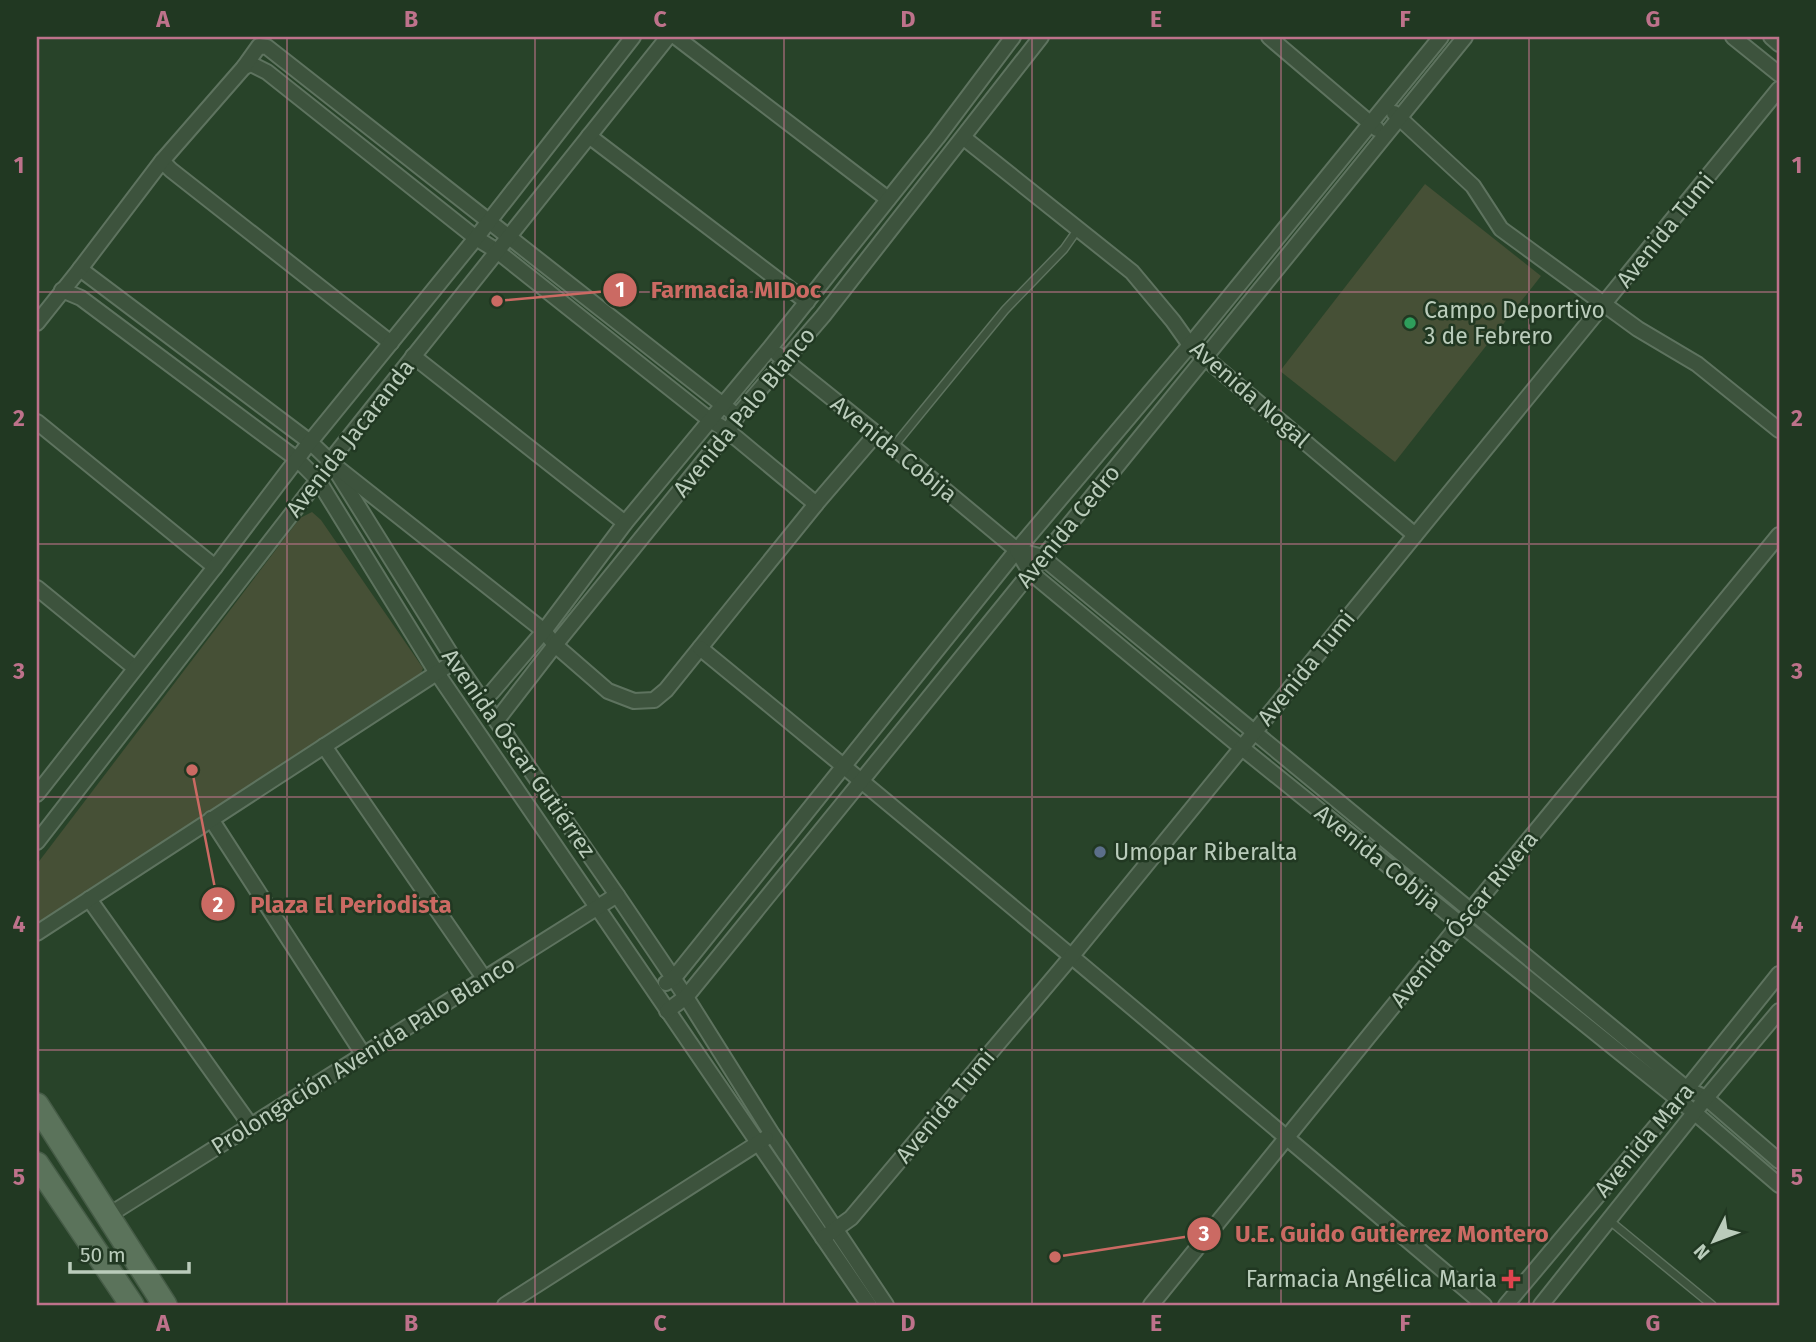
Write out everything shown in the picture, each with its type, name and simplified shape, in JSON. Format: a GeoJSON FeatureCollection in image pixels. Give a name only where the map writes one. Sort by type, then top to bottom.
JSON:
{"type":"FeatureCollection","features":[{"type":"Feature","properties":{"kind":"main road"},"geometry":{"type":"LineString","coordinates":[[37,1105],[165,1305]]}},
{"type":"Feature","properties":{"kind":"main road"},"geometry":{"type":"LineString","coordinates":[[37,1164],[132,1305]]}},
{"type":"Feature","properties":{"kind":"street","name":"Avenida Jacaranda"},"geometry":{"type":"LineString","coordinates":[[37,794],[310,442],[476,238],[633,37]]}},
{"type":"Feature","properties":{"kind":"street","name":"Avenida Jacaranda"},"geometry":{"type":"LineString","coordinates":[[37,842],[330,461],[668,37]]}},
{"type":"Feature","properties":{"kind":"street"},"geometry":{"type":"LineString","coordinates":[[676,37],[888,199]]}},
{"type":"Feature","properties":{"kind":"street","name":"Avenida Palo Blanco"},"geometry":{"type":"LineString","coordinates":[[482,700],[544,631],[625,523],[807,302],[1013,37]]}},
{"type":"Feature","properties":{"kind":"street","name":"Avenida Palo Blanco"},"geometry":{"type":"LineString","coordinates":[[497,720],[728,431],[737,416],[823,316],[1041,37]]}},
{"type":"Feature","properties":{"kind":"street"},"geometry":{"type":"LineString","coordinates":[[1269,37],[1385,136]]}},
{"type":"Feature","properties":{"kind":"street","name":"Avenida Cedro"},"geometry":{"type":"LineString","coordinates":[[654,990],[673,979],[1017,550],[1190,345],[1441,37]]}},
{"type":"Feature","properties":{"kind":"street","name":"Avenida Cedro"},"geometry":{"type":"LineString","coordinates":[[667,1011],[686,997],[1465,37]]}},
{"type":"Feature","properties":{"kind":"street"},"geometry":{"type":"LineString","coordinates":[[1733,37],[1779,74]]}},
{"type":"Feature","properties":{"kind":"street"},"geometry":{"type":"LineString","coordinates":[[1771,37],[1779,44]]}},
{"type":"Feature","properties":{"kind":"street"},"geometry":{"type":"LineString","coordinates":[[37,323],[162,161],[244,66],[260,43],[737,416]]}},
{"type":"Feature","properties":{"kind":"street"},"geometry":{"type":"LineString","coordinates":[[244,66],[251,64],[267,72],[476,238],[710,420],[728,431],[816,504]]}},
{"type":"Feature","properties":{"kind":"street","name":"Avenida Tumi"},"geometry":{"type":"LineString","coordinates":[[829,1234],[851,1218],[1071,957],[1779,89]]}},
{"type":"Feature","properties":{"kind":"street"},"geometry":{"type":"LineString","coordinates":[[1384,106],[1473,186],[1501,229],[1638,329],[1697,364],[1779,430]]}},
{"type":"Feature","properties":{"kind":"street"},"geometry":{"type":"LineString","coordinates":[[589,136],[807,302]]}},
{"type":"Feature","properties":{"kind":"street","name":"Avenida Nogal"},"geometry":{"type":"LineString","coordinates":[[964,138],[1132,272],[1174,321],[1190,345],[1205,359],[1415,535]]}},
{"type":"Feature","properties":{"kind":"street"},"geometry":{"type":"LineString","coordinates":[[162,161],[391,343]]}},
{"type":"Feature","properties":{"kind":"street","name":"Avenida Óscar Gutiérrez"},"geometry":{"type":"LineString","coordinates":[[80,269],[310,442],[330,461],[455,661],[686,997],[766,1138],[829,1234],[869,1305]]}},
{"type":"Feature","properties":{"kind":"street","name":"Avenida Óscar Gutiérrez"},"geometry":{"type":"LineString","coordinates":[[62,290],[81,298],[298,460],[318,480],[437,673],[667,1011],[766,1138]]}},
{"type":"Feature","properties":{"kind":"street","name":"Avenida Cobija"},"geometry":{"type":"LineString","coordinates":[[770,348],[1017,550],[1030,572],[1460,924],[1682,1095],[1706,1098],[1779,1161]]}},
{"type":"Feature","properties":{"kind":"street"},"geometry":{"type":"LineString","coordinates":[[413,356],[625,523]]}},
{"type":"Feature","properties":{"kind":"street"},"geometry":{"type":"LineString","coordinates":[[37,422],[215,567]]}},
{"type":"Feature","properties":{"kind":"street"},"geometry":{"type":"LineString","coordinates":[[330,461],[544,631],[555,645],[608,691],[634,701],[653,700],[666,690],[876,433]]}},
{"type":"Feature","properties":{"kind":"street","name":"Avenida Óscar Rivera"},"geometry":{"type":"LineString","coordinates":[[1150,1305],[1779,534]]}},
{"type":"Feature","properties":{"kind":"street","name":"Avenida Cobija"},"geometry":{"type":"LineString","coordinates":[[1017,550],[1042,557],[1471,910],[1682,1095],[1695,1113],[1779,1185]]}},
{"type":"Feature","properties":{"kind":"street"},"geometry":{"type":"LineString","coordinates":[[37,588],[135,668]]}},
{"type":"Feature","properties":{"kind":"street"},"geometry":{"type":"LineString","coordinates":[[700,648],[861,780],[1484,1305]]}},
{"type":"Feature","properties":{"kind":"street"},"geometry":{"type":"LineString","coordinates":[[37,933],[455,661]]}},
{"type":"Feature","properties":{"kind":"street"},"geometry":{"type":"LineString","coordinates":[[324,746],[484,978]]}},
{"type":"Feature","properties":{"kind":"street"},"geometry":{"type":"LineString","coordinates":[[211,819],[363,1054]]}},
{"type":"Feature","properties":{"kind":"street","name":"Prolongación Avenida Palo Blanco"},"geometry":{"type":"LineString","coordinates":[[109,1215],[617,895]]}},
{"type":"Feature","properties":{"kind":"street"},"geometry":{"type":"LineString","coordinates":[[89,899],[251,1126]]}},
{"type":"Feature","properties":{"kind":"street","name":"Avenida Mara"},"geometry":{"type":"LineString","coordinates":[[1506,1305],[1682,1095],[1779,974]]}},
{"type":"Feature","properties":{"kind":"street","name":"Avenida Mara"},"geometry":{"type":"LineString","coordinates":[[1541,1305],[1779,1011]]}},
{"type":"Feature","properties":{"kind":"street"},"geometry":{"type":"LineString","coordinates":[[505,1305],[766,1138]]}},
{"type":"Feature","properties":{"kind":"street","name":"Avenida Óscar Gutiérrez"},"geometry":{"type":"LineString","coordinates":[[829,1234],[886,1305]]}},
{"type":"Feature","properties":{"kind":"lane"},"geometry":{"type":"LineString","coordinates":[[893,447],[1005,310],[1064,249],[1078,229]]}},
{"type":"Feature","properties":{"kind":"lane"},"geometry":{"type":"LineString","coordinates":[[1610,1221],[1712,1305]]}},
{"type":"Feature","properties":{"kind":"green space","name":"Campo Deportivo 3 de Febrero"},"geometry":{"type":"Polygon","coordinates":[[[1425,184],[1541,276],[1395,462],[1280,371],[1425,184]]]}},
{"type":"Feature","properties":{"kind":"green space"},"geometry":{"type":"Polygon","coordinates":[[[312,512],[321,520],[423,668],[420,677],[37,925],[37,864],[300,518],[312,512]]]}},
{"type":"Feature","properties":{"kind":"place","name":"Farmacia MIDoc"},"geometry":{"type":"Point","coordinates":[497,301]}},
{"type":"Feature","properties":{"kind":"place","name":"Campo Deportivo 3 de Febrero"},"geometry":{"type":"Point","coordinates":[1410,323]}},
{"type":"Feature","properties":{"kind":"place","name":"Plaza El Periodista"},"geometry":{"type":"Point","coordinates":[192,770]}},
{"type":"Feature","properties":{"kind":"place","name":"Umopar Riberalta"},"geometry":{"type":"Point","coordinates":[1100,852]}},
{"type":"Feature","properties":{"kind":"place","name":"U.E. Guido Gutierrez Montero"},"geometry":{"type":"Point","coordinates":[1055,1257]}},
{"type":"Feature","properties":{"kind":"place","name":"Farmacia Angélica Maria"},"geometry":{"type":"Point","coordinates":[1511,1279]}}]}
